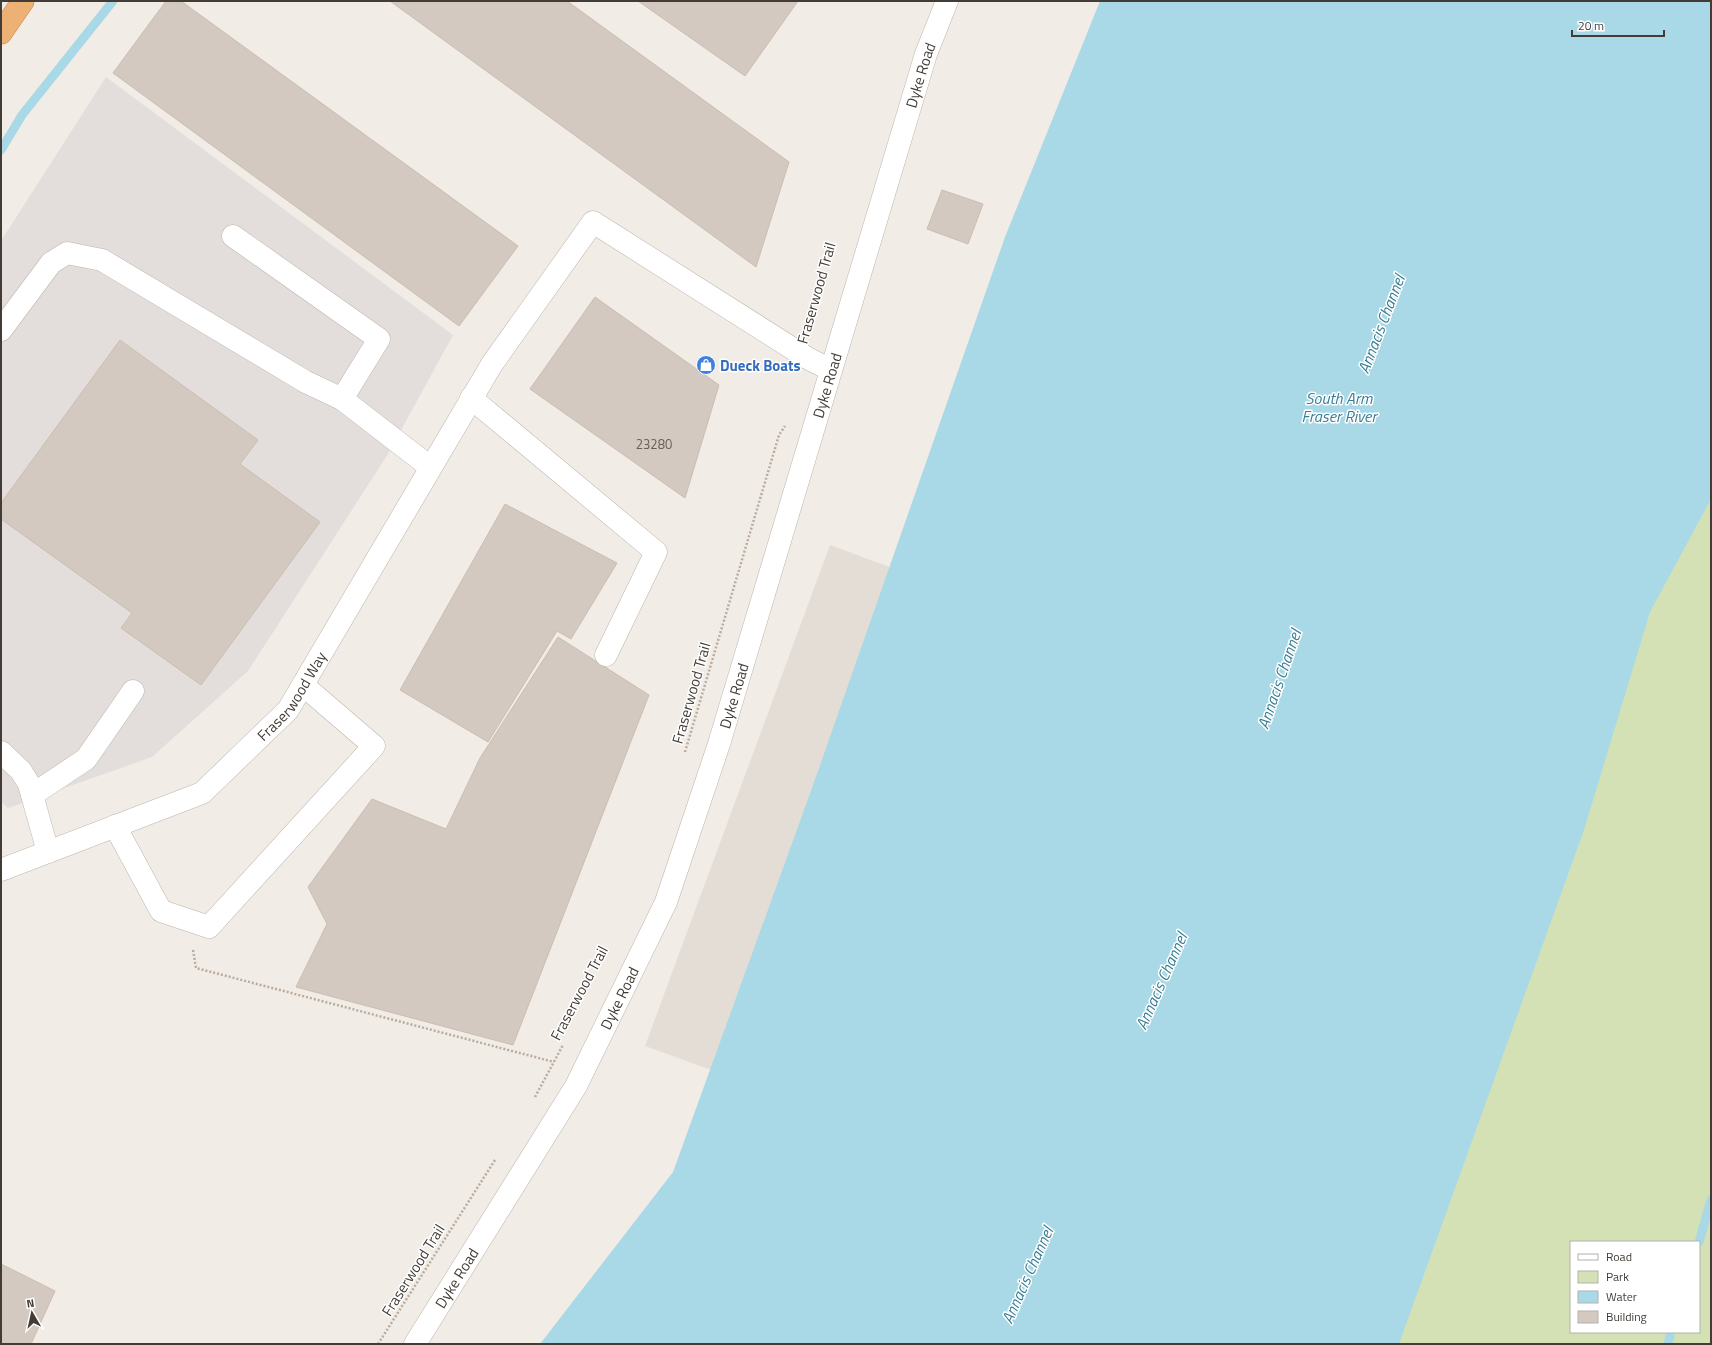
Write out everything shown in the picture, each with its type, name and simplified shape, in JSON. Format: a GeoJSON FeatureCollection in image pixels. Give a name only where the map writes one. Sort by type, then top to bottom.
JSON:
{"type":"FeatureCollection","features":[{"type":"Feature","properties":{"kind":"highway"},"geometry":{"type":"LineString","coordinates":[[1,33],[23,1]]}},
{"type":"Feature","properties":{"kind":"street","name":"Dyke Road"},"geometry":{"type":"LineString","coordinates":[[415,1344],[576,1086],[666,902],[719,744],[926,54],[947,1]]}},
{"type":"Feature","properties":{"kind":"street","name":"Fraserwood Way"},"geometry":{"type":"LineString","coordinates":[[1,870],[202,793],[288,710],[492,364],[593,222],[802,355],[831,370]]}},
{"type":"Feature","properties":{"kind":"street"},"geometry":{"type":"LineString","coordinates":[[233,236],[379,339],[342,399]]}},
{"type":"Feature","properties":{"kind":"street"},"geometry":{"type":"LineString","coordinates":[[1,330],[51,263],[67,253],[102,260],[306,382],[342,399],[430,467]]}},
{"type":"Feature","properties":{"kind":"street"},"geometry":{"type":"LineString","coordinates":[[471,398],[656,552],[606,655]]}},
{"type":"Feature","properties":{"kind":"street"},"geometry":{"type":"LineString","coordinates":[[115,826],[161,911],[209,927],[374,746],[303,685]]}},
{"type":"Feature","properties":{"kind":"street"},"geometry":{"type":"LineString","coordinates":[[32,795],[86,759],[133,691]]}},
{"type":"Feature","properties":{"kind":"street"},"geometry":{"type":"LineString","coordinates":[[1,752],[21,771],[29,784],[48,852]]}},
{"type":"Feature","properties":{"kind":"path","name":"Fraserwood Trail"},"geometry":{"type":"LineString","coordinates":[[685,754],[779,435],[786,425]]}},
{"type":"Feature","properties":{"kind":"path"},"geometry":{"type":"LineString","coordinates":[[188,920],[196,968],[554,1062]]}},
{"type":"Feature","properties":{"kind":"path","name":"Fraserwood Trail"},"geometry":{"type":"LineString","coordinates":[[534,1098],[565,1042]]}},
{"type":"Feature","properties":{"kind":"path","name":"Fraserwood Trail"},"geometry":{"type":"LineString","coordinates":[[378,1344],[497,1158]]}},
{"type":"Feature","properties":{"kind":"shaded area"},"geometry":{"type":"Polygon","coordinates":[[[106,77],[453,335],[388,454],[248,671],[152,757],[8,808],[1,802],[1,241],[106,77]]]}},
{"type":"Feature","properties":{"kind":"shaded area"},"geometry":{"type":"Polygon","coordinates":[[[830,545],[968,596],[783,1096],[645,1046],[830,545]]]}},
{"type":"Feature","properties":{"kind":"green space"},"geometry":{"type":"Polygon","coordinates":[[[1711,350],[1711,1344],[1354,1344],[1711,350]]]}},
{"type":"Feature","properties":{"kind":"water","name":"South Arm Fraser River"},"geometry":{"type":"Polygon","coordinates":[[[1100,1],[1711,1],[1711,499],[1650,612],[1584,830],[1399,1344],[540,1344],[673,1172],[812,788],[1005,237],[1100,1]]]}},
{"type":"Feature","properties":{"kind":"building"},"geometry":{"type":"Polygon","coordinates":[[[166,1],[181,1],[518,246],[459,326],[113,73],[166,1]]]}},
{"type":"Feature","properties":{"kind":"building"},"geometry":{"type":"Polygon","coordinates":[[[390,1],[567,1],[789,162],[756,267],[390,1]]]}},
{"type":"Feature","properties":{"kind":"building"},"geometry":{"type":"Polygon","coordinates":[[[638,1],[798,1],[745,76],[638,1]]]}},
{"type":"Feature","properties":{"kind":"building"},"geometry":{"type":"Polygon","coordinates":[[[942,190],[983,204],[968,244],[927,229],[942,190]]]}},
{"type":"Feature","properties":{"kind":"building"},"geometry":{"type":"Polygon","coordinates":[[[595,297],[719,385],[685,498],[530,389],[595,297]]]}},
{"type":"Feature","properties":{"kind":"building"},"geometry":{"type":"Polygon","coordinates":[[[120,340],[258,440],[240,464],[320,522],[201,685],[121,628],[132,613],[1,519],[1,503],[120,340]]]}},
{"type":"Feature","properties":{"kind":"building"},"geometry":{"type":"Polygon","coordinates":[[[505,504],[617,563],[571,639],[557,631],[488,742],[400,690],[505,504]]]}},
{"type":"Feature","properties":{"kind":"building"},"geometry":{"type":"Polygon","coordinates":[[[558,637],[649,695],[513,1045],[296,987],[327,924],[308,887],[372,799],[446,829],[480,758],[558,637]]]}},
{"type":"Feature","properties":{"kind":"building"},"geometry":{"type":"Polygon","coordinates":[[[1,1264],[55,1291],[31,1344],[1,1344],[1,1264]]]}},
{"type":"Feature","properties":{"kind":"waterway"},"geometry":{"type":"LineString","coordinates":[[1,150],[22,115],[113,1]]}},
{"type":"Feature","properties":{"kind":"waterway"},"geometry":{"type":"LineString","coordinates":[[1699,1241],[1711,1200]]}},
{"type":"Feature","properties":{"kind":"waterway"},"geometry":{"type":"LineString","coordinates":[[1668,1344],[1671,1333]]}},
{"type":"Feature","properties":{"kind":"place","name":"Dueck Boats"},"geometry":{"type":"Point","coordinates":[706,365]}},
{"type":"Feature","properties":{"kind":"water label","name":"Annacis Channel"},"geometry":{"type":"Point","coordinates":[1381,324]}},
{"type":"Feature","properties":{"kind":"water label","name":"Annacis Channel"},"geometry":{"type":"Point","coordinates":[1279,679]}},
{"type":"Feature","properties":{"kind":"water label","name":"Annacis Channel"},"geometry":{"type":"Point","coordinates":[1161,981]}},
{"type":"Feature","properties":{"kind":"water label","name":"Annacis Channel"},"geometry":{"type":"Point","coordinates":[1027,1275]}}]}
